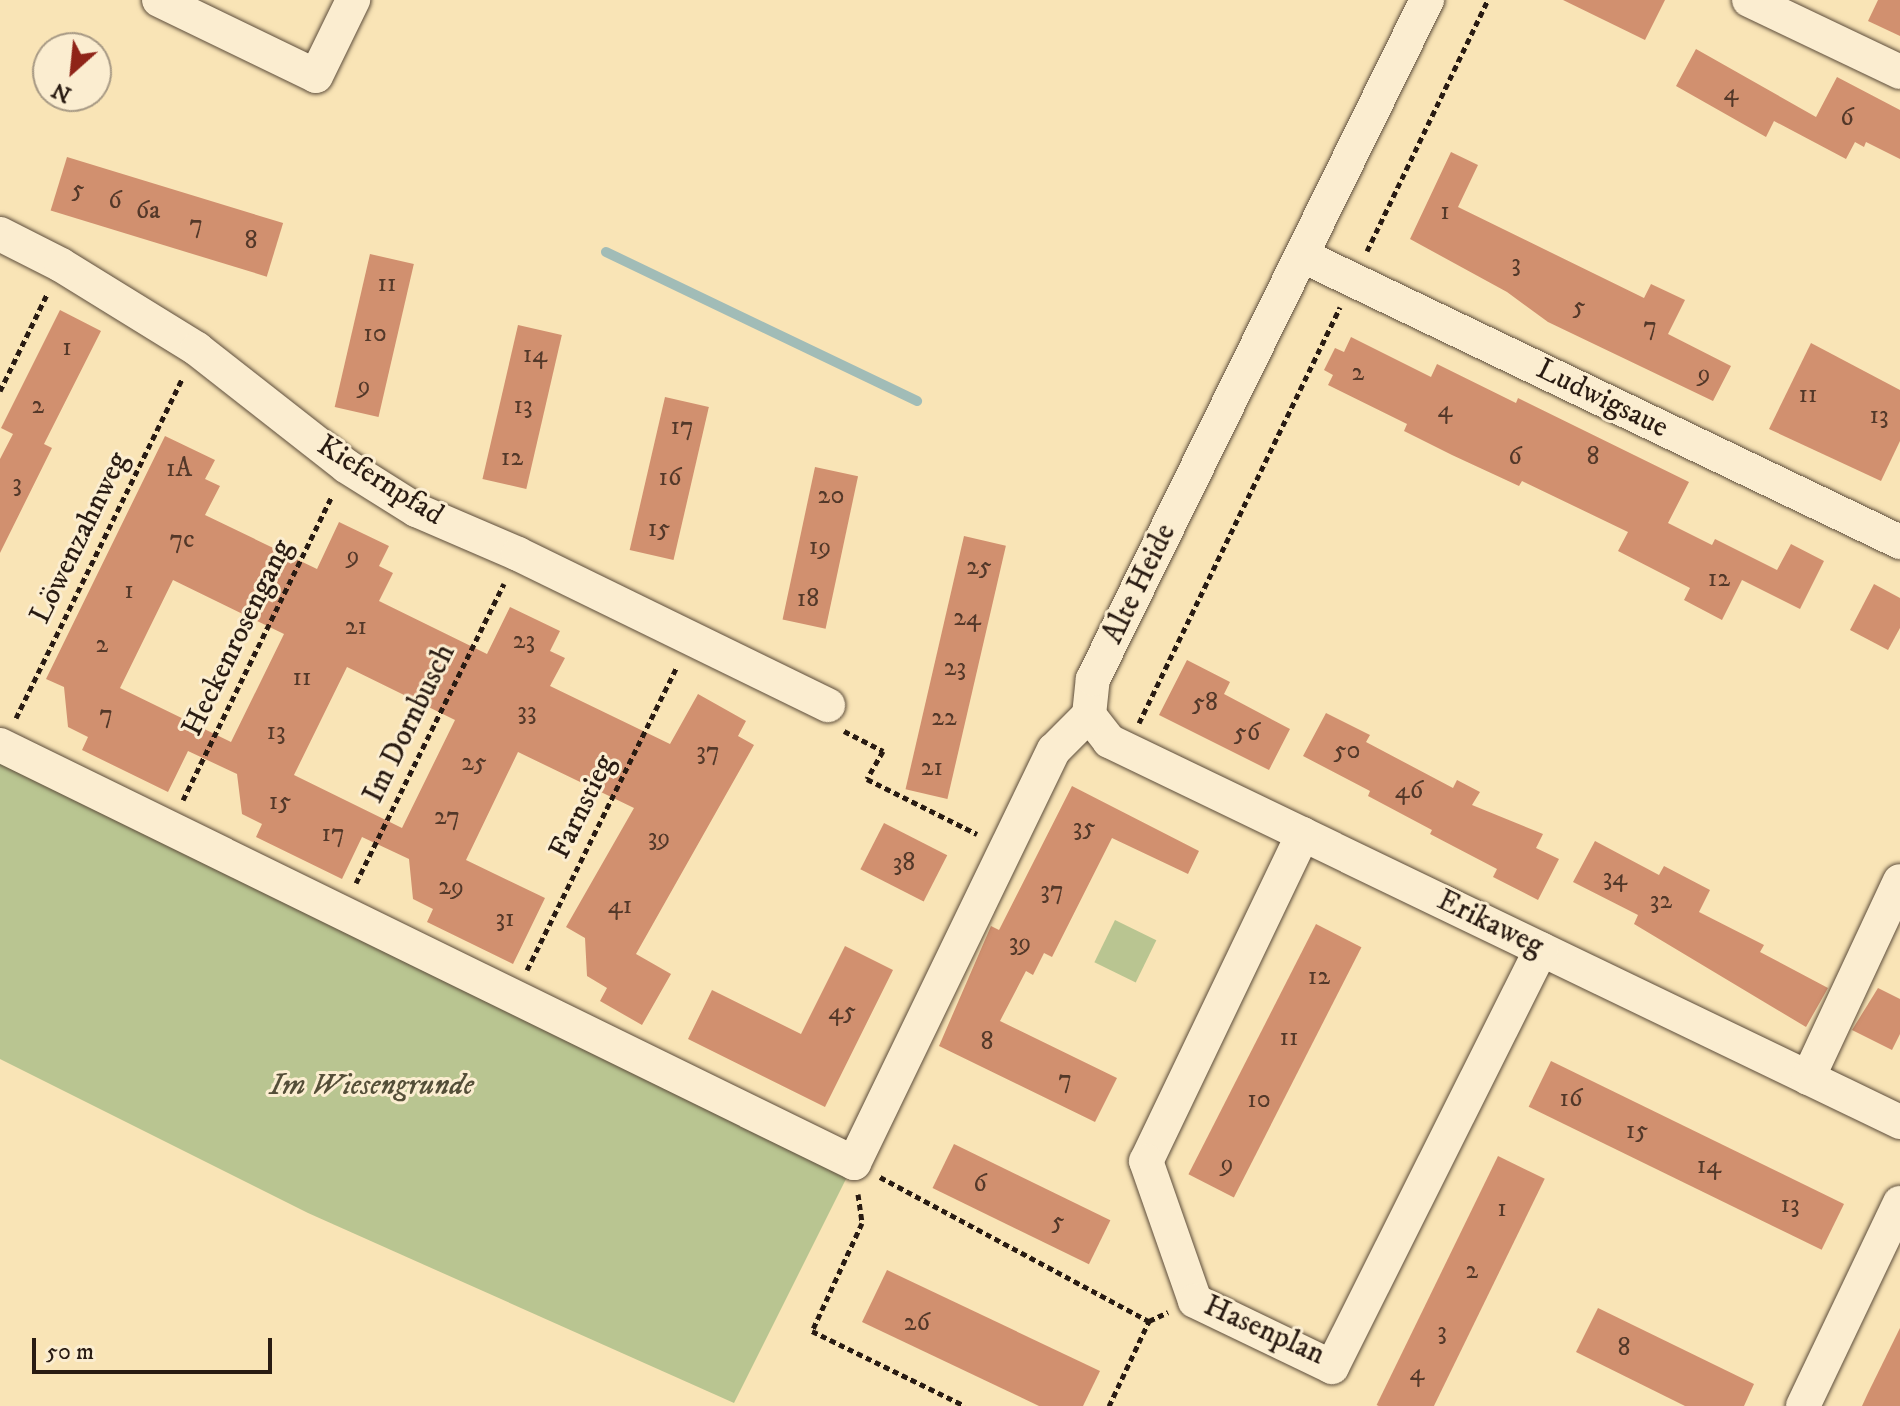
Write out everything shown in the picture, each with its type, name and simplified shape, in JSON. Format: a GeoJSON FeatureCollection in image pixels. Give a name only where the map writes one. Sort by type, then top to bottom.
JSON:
{"type":"FeatureCollection","features":[{"type":"Feature","properties":{"kind":"street"},"geometry":{"type":"LineString","coordinates":[[159,0],[316,76],[353,0]]}},
{"type":"Feature","properties":{"kind":"street","name":"Alte Heide"},"geometry":{"type":"LineString","coordinates":[[1089,715],[1093,679],[1427,0]]}},
{"type":"Feature","properties":{"kind":"street"},"geometry":{"type":"LineString","coordinates":[[1749,0],[1900,72]]}},
{"type":"Feature","properties":{"kind":"street","name":"Kiefernpfad"},"geometry":{"type":"LineString","coordinates":[[0,234],[61,265],[197,349],[346,466],[416,510],[518,554],[828,705]]}},
{"type":"Feature","properties":{"kind":"street","name":"Ludwigsaue"},"geometry":{"type":"LineString","coordinates":[[1303,256],[1900,542]]}},
{"type":"Feature","properties":{"kind":"street"},"geometry":{"type":"LineString","coordinates":[[1,746],[854,1163],[1054,750],[1089,715]]}},
{"type":"Feature","properties":{"kind":"street","name":"Erikaweg"},"geometry":{"type":"LineString","coordinates":[[1089,715],[1109,741],[1900,1122]]}},
{"type":"Feature","properties":{"kind":"street","name":"Hasenplan"},"geometry":{"type":"LineString","coordinates":[[1303,834],[1146,1161],[1195,1301],[1332,1367],[1541,949]]}},
{"type":"Feature","properties":{"kind":"street"},"geometry":{"type":"LineString","coordinates":[[1808,1078],[1900,881]]}},
{"type":"Feature","properties":{"kind":"street"},"geometry":{"type":"LineString","coordinates":[[1803,1406],[1900,1203]]}},
{"type":"Feature","properties":{"kind":"path"},"geometry":{"type":"LineString","coordinates":[[1126,749],[1488,0]]}},
{"type":"Feature","properties":{"kind":"path"},"geometry":{"type":"LineString","coordinates":[[0,391],[61,265]]}},
{"type":"Feature","properties":{"kind":"path","name":"Löwenzahnweg"},"geometry":{"type":"LineString","coordinates":[[1,746],[197,349]]}},
{"type":"Feature","properties":{"kind":"path","name":"Heckenrosengang"},"geometry":{"type":"LineString","coordinates":[[169,829],[346,466]]}},
{"type":"Feature","properties":{"kind":"path","name":"Im Dornbusch"},"geometry":{"type":"LineString","coordinates":[[340,913],[518,554]]}},
{"type":"Feature","properties":{"kind":"path","name":"Farnstieg"},"geometry":{"type":"LineString","coordinates":[[514,996],[692,638]]}},
{"type":"Feature","properties":{"kind":"path"},"geometry":{"type":"LineString","coordinates":[[828,705],[821,719],[883,751],[867,779],[1006,848]]}},
{"type":"Feature","properties":{"kind":"path"},"geometry":{"type":"LineString","coordinates":[[854,1163],[1149,1321]]}},
{"type":"Feature","properties":{"kind":"path"},"geometry":{"type":"LineString","coordinates":[[854,1163],[862,1223],[812,1331],[965,1406]]}},
{"type":"Feature","properties":{"kind":"path"},"geometry":{"type":"LineString","coordinates":[[1109,1406],[1149,1321],[1195,1301]]}},
{"type":"Feature","properties":{"kind":"green space","name":"Im Wiesengrunde"},"geometry":{"type":"Polygon","coordinates":[[[0,745],[854,1163],[734,1403],[308,1213],[0,1059],[0,745]]]}},
{"type":"Feature","properties":{"kind":"green space"},"geometry":{"type":"Polygon","coordinates":[[[1115,920],[1156,940],[1136,982],[1094,962],[1115,920]]]}},
{"type":"Feature","properties":{"kind":"building"},"geometry":{"type":"Polygon","coordinates":[[[1563,0],[1665,0],[1645,40],[1563,0]]]}},
{"type":"Feature","properties":{"kind":"building"},"geometry":{"type":"Polygon","coordinates":[[[1878,0],[1900,0],[1900,36],[1868,21],[1878,0]]]}},
{"type":"Feature","properties":{"kind":"building"},"geometry":{"type":"Polygon","coordinates":[[[1696,49],[1816,117],[1837,77],[1900,110],[1900,159],[1866,142],[1864,147],[1855,142],[1846,159],[1774,121],[1766,137],[1676,86],[1696,49]]]}},
{"type":"Feature","properties":{"kind":"building"},"geometry":{"type":"Polygon","coordinates":[[[1451,152],[1478,165],[1458,207],[1644,298],[1651,284],[1685,300],[1668,334],[1731,366],[1713,401],[1548,322],[1507,292],[1410,239],[1451,152]]]}},
{"type":"Feature","properties":{"kind":"building"},"geometry":{"type":"Polygon","coordinates":[[[67,157],[283,223],[267,277],[51,211],[67,157]]]}},
{"type":"Feature","properties":{"kind":"building"},"geometry":{"type":"Polygon","coordinates":[[[370,254],[414,264],[379,417],[335,407],[370,254]]]}},
{"type":"Feature","properties":{"kind":"building"},"geometry":{"type":"Polygon","coordinates":[[[60,310],[101,331],[44,444],[52,448],[0,553],[0,459],[13,434],[1,428],[60,310]]]}},
{"type":"Feature","properties":{"kind":"building"},"geometry":{"type":"Polygon","coordinates":[[[518,325],[562,335],[526,489],[482,479],[518,325]]]}},
{"type":"Feature","properties":{"kind":"building"},"geometry":{"type":"Polygon","coordinates":[[[1351,337],[1431,377],[1437,364],[1516,403],[1518,398],[1689,482],[1668,523],[1712,545],[1715,539],[1777,570],[1791,544],[1824,561],[1800,609],[1742,580],[1722,620],[1684,600],[1690,588],[1618,551],[1628,532],[1522,481],[1519,486],[1452,455],[1404,431],[1407,424],[1328,385],[1333,375],[1324,370],[1335,348],[1344,352],[1351,337]]]}},
{"type":"Feature","properties":{"kind":"building"},"geometry":{"type":"Polygon","coordinates":[[[1811,343],[1900,390],[1900,441],[1881,481],[1769,429],[1811,343]]]}},
{"type":"Feature","properties":{"kind":"building"},"geometry":{"type":"Polygon","coordinates":[[[665,397],[709,407],[674,560],[630,550],[665,397]]]}},
{"type":"Feature","properties":{"kind":"building"},"geometry":{"type":"Polygon","coordinates":[[[165,436],[215,460],[205,479],[220,486],[205,515],[317,569],[339,522],[389,546],[379,566],[393,573],[379,601],[487,654],[510,607],[560,631],[550,651],[565,658],[550,686],[670,744],[698,694],[746,721],[738,736],[754,745],[636,954],[671,974],[642,1025],[600,1001],[607,988],[587,976],[585,938],[566,927],[634,808],[518,752],[466,860],[545,898],[513,964],[427,922],[433,909],[413,899],[409,859],[362,837],[342,879],[256,837],[262,824],[242,814],[237,774],[188,751],[168,792],[82,750],[88,737],[68,727],[64,687],[46,679],[165,436]],[[173,580],[120,688],[231,742],[284,634],[173,580]],[[347,667],[294,775],[402,828],[455,720],[347,667]]]}},
{"type":"Feature","properties":{"kind":"building"},"geometry":{"type":"Polygon","coordinates":[[[815,467],[858,476],[826,629],[783,620],[815,467]]]}},
{"type":"Feature","properties":{"kind":"building"},"geometry":{"type":"Polygon","coordinates":[[[964,536],[1006,546],[947,799],[906,789],[964,536]]]}},
{"type":"Feature","properties":{"kind":"building"},"geometry":{"type":"Polygon","coordinates":[[[1874,584],[1900,598],[1900,628],[1888,650],[1850,630],[1874,584]]]}},
{"type":"Feature","properties":{"kind":"building"},"geometry":{"type":"Polygon","coordinates":[[[1187,660],[1230,682],[1224,694],[1290,729],[1269,770],[1159,715],[1187,660]]]}},
{"type":"Feature","properties":{"kind":"building"},"geometry":{"type":"Polygon","coordinates":[[[1326,713],[1370,735],[1366,742],[1453,788],[1457,780],[1480,792],[1472,805],[1543,834],[1536,848],[1559,859],[1538,900],[1493,877],[1497,869],[1430,834],[1432,830],[1368,796],[1370,791],[1303,756],[1326,713]]]}},
{"type":"Feature","properties":{"kind":"building"},"geometry":{"type":"Polygon","coordinates":[[[1072,786],[1199,851],[1188,874],[1112,838],[1052,957],[1044,953],[1033,975],[1026,971],[1000,1021],[1117,1078],[1095,1122],[939,1046],[991,926],[999,930],[1072,786]]]}},
{"type":"Feature","properties":{"kind":"building"},"geometry":{"type":"Polygon","coordinates":[[[884,823],[947,855],[924,902],[860,869],[884,823]]]}},
{"type":"Feature","properties":{"kind":"building"},"geometry":{"type":"Polygon","coordinates":[[[1595,841],[1659,875],[1664,866],[1710,890],[1699,912],[1764,945],[1760,952],[1828,988],[1806,1027],[1634,924],[1638,915],[1573,882],[1595,841]]]}},
{"type":"Feature","properties":{"kind":"building"},"geometry":{"type":"Polygon","coordinates":[[[1316,924],[1361,947],[1234,1198],[1188,1174],[1316,924]]]}},
{"type":"Feature","properties":{"kind":"building"},"geometry":{"type":"Polygon","coordinates":[[[845,946],[893,970],[825,1107],[688,1039],[712,990],[801,1034],[845,946]]]}},
{"type":"Feature","properties":{"kind":"building"},"geometry":{"type":"Polygon","coordinates":[[[1878,988],[1900,999],[1900,1034],[1892,1050],[1852,1030],[1878,988]]]}},
{"type":"Feature","properties":{"kind":"building"},"geometry":{"type":"Polygon","coordinates":[[[1551,1061],[1844,1204],[1822,1250],[1529,1107],[1551,1061]]]}},
{"type":"Feature","properties":{"kind":"building"},"geometry":{"type":"Polygon","coordinates":[[[954,1144],[1110,1220],[1089,1264],[933,1188],[954,1144]]]}},
{"type":"Feature","properties":{"kind":"building"},"geometry":{"type":"Polygon","coordinates":[[[1498,1156],[1545,1179],[1434,1406],[1377,1405],[1498,1156]]]}},
{"type":"Feature","properties":{"kind":"building"},"geometry":{"type":"Polygon","coordinates":[[[887,1270],[1100,1371],[1083,1406],[1039,1406],[862,1322],[887,1270]]]}},
{"type":"Feature","properties":{"kind":"building"},"geometry":{"type":"Polygon","coordinates":[[[1598,1308],[1754,1384],[1744,1406],[1685,1406],[1576,1352],[1598,1308]]]}},
{"type":"Feature","properties":{"kind":"building"},"geometry":{"type":"Polygon","coordinates":[[[1900,1328],[1900,1406],[1862,1406],[1868,1393],[1900,1328]]]}},
{"type":"Feature","properties":{"kind":"waterway"},"geometry":{"type":"LineString","coordinates":[[606,252],[917,401]]}}]}
